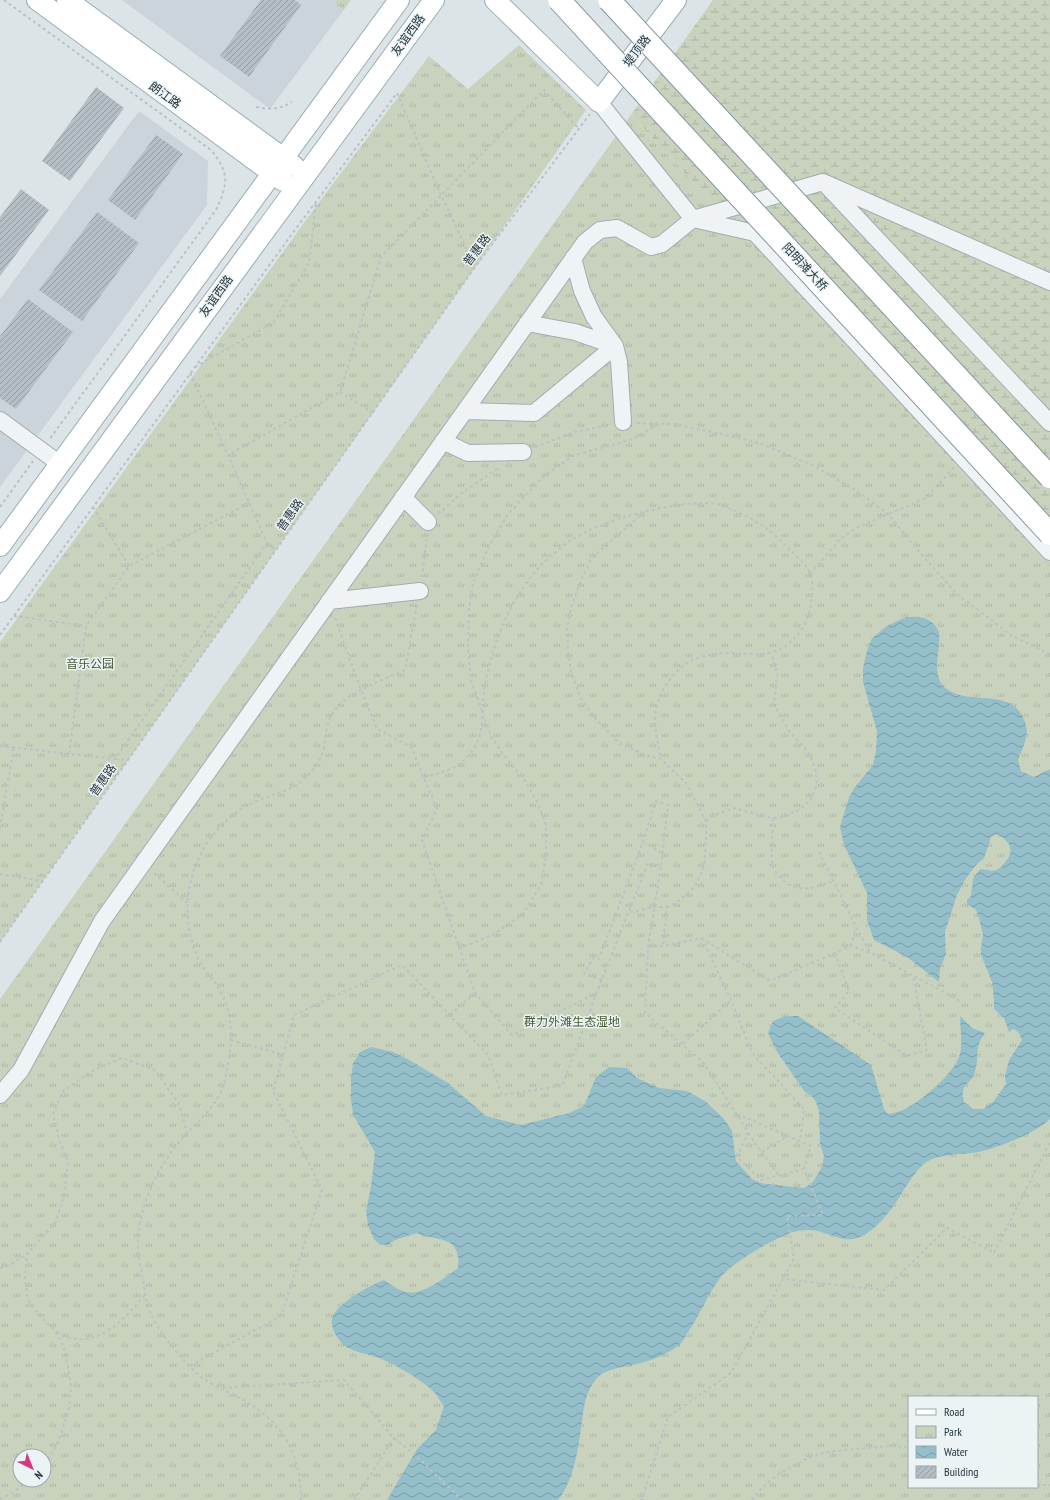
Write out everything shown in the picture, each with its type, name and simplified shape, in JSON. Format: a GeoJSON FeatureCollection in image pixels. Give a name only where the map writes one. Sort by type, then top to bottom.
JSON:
{"type":"FeatureCollection","features":[{"type":"Feature","properties":{"kind":"highway","name":"阳明滩大桥"},"geometry":{"type":"LineString","coordinates":[[559,0],[1050,534]]}},
{"type":"Feature","properties":{"kind":"highway"},"geometry":{"type":"LineString","coordinates":[[609,0],[1050,476]]}},
{"type":"Feature","properties":{"kind":"main road","name":"朗江路"},"geometry":{"type":"LineString","coordinates":[[37,0],[300,182]]}},
{"type":"Feature","properties":{"kind":"main road","name":"朗江路"},"geometry":{"type":"LineString","coordinates":[[67,0],[278,166]]}},
{"type":"Feature","properties":{"kind":"main road"},"geometry":{"type":"LineString","coordinates":[[0,546],[398,0]]}},
{"type":"Feature","properties":{"kind":"main road","name":"友谊西路"},"geometry":{"type":"LineString","coordinates":[[0,592],[434,0]]}},
{"type":"Feature","properties":{"kind":"main road"},"geometry":{"type":"LineString","coordinates":[[495,0],[599,102]]}},
{"type":"Feature","properties":{"kind":"main road","name":"堤顶路"},"geometry":{"type":"LineString","coordinates":[[599,102],[672,2]]}},
{"type":"Feature","properties":{"kind":"street"},"geometry":{"type":"LineString","coordinates":[[599,102],[693,219],[755,233],[1050,552]]}},
{"type":"Feature","properties":{"kind":"street"},"geometry":{"type":"LineString","coordinates":[[823,182],[1050,423]]}},
{"type":"Feature","properties":{"kind":"street"},"geometry":{"type":"LineString","coordinates":[[0,1095],[21,1070],[102,921],[573,258],[585,242],[600,230],[617,228],[651,247],[662,244],[693,219],[823,182],[1050,282]]}},
{"type":"Feature","properties":{"kind":"street"},"geometry":{"type":"LineString","coordinates":[[573,258],[582,291],[594,317],[615,346],[619,362],[623,422]]}},
{"type":"Feature","properties":{"kind":"street"},"geometry":{"type":"LineString","coordinates":[[527,323],[575,332],[615,346]]}},
{"type":"Feature","properties":{"kind":"street"},"geometry":{"type":"LineString","coordinates":[[465,411],[534,413],[615,346]]}},
{"type":"Feature","properties":{"kind":"street"},"geometry":{"type":"LineString","coordinates":[[0,420],[60,464]]}},
{"type":"Feature","properties":{"kind":"street"},"geometry":{"type":"LineString","coordinates":[[443,441],[468,453],[523,452]]}},
{"type":"Feature","properties":{"kind":"street"},"geometry":{"type":"LineString","coordinates":[[403,497],[428,522]]}},
{"type":"Feature","properties":{"kind":"street"},"geometry":{"type":"LineString","coordinates":[[329,601],[420,591]]}},
{"type":"Feature","properties":{"kind":"path"},"geometry":{"type":"LineString","coordinates":[[0,507],[216,210],[223,194],[225,177],[221,162],[211,150],[4,0]]}},
{"type":"Feature","properties":{"kind":"path"},"geometry":{"type":"LineString","coordinates":[[228,454],[340,392],[381,257],[544,90],[579,129]]}},
{"type":"Feature","properties":{"kind":"path"},"geometry":{"type":"LineString","coordinates":[[0,635],[190,373],[397,92],[441,195],[475,267]]}},
{"type":"Feature","properties":{"kind":"path"},"geometry":{"type":"LineString","coordinates":[[256,107],[275,109],[292,102]]}},
{"type":"Feature","properties":{"kind":"path","name":"普惠路"},"geometry":{"type":"LineString","coordinates":[[0,942],[475,267],[599,102]]}},
{"type":"Feature","properties":{"kind":"path"},"geometry":{"type":"LineString","coordinates":[[194,368],[273,323],[309,263],[317,200]]}},
{"type":"Feature","properties":{"kind":"path"},"geometry":{"type":"LineString","coordinates":[[190,373],[250,502],[267,543],[276,550]]}},
{"type":"Feature","properties":{"kind":"path"},"geometry":{"type":"LineString","coordinates":[[340,392],[373,412]]}},
{"type":"Feature","properties":{"kind":"path"},"geometry":{"type":"LineString","coordinates":[[300,1500],[301,1483],[293,1451],[277,1425],[261,1411],[204,1379],[164,1337],[151,1314],[144,1296],[138,1239],[141,1216],[156,1178],[187,1133],[206,1114],[221,1091],[225,1079],[231,1040],[228,1011],[220,989],[198,960],[189,927],[187,903],[188,893],[196,866],[209,840],[218,829],[249,804],[290,789],[315,768],[320,758],[327,725],[331,715],[338,705],[348,697],[361,690],[405,670],[420,591],[428,522],[464,491],[523,452],[575,432],[623,422],[673,424],[762,444],[816,468],[854,489],[888,514],[957,594],[1012,636],[1050,654]]}},
{"type":"Feature","properties":{"kind":"path"},"geometry":{"type":"LineString","coordinates":[[459,949],[496,933],[523,914],[541,885],[546,857],[546,825],[537,802],[525,781],[492,738],[471,681],[468,648],[473,583],[489,546],[508,514],[546,474],[575,455],[630,440],[661,423]]}},
{"type":"Feature","properties":{"kind":"path"},"geometry":{"type":"LineString","coordinates":[[810,574],[840,539],[858,527],[926,498],[963,458]]}},
{"type":"Feature","properties":{"kind":"path"},"geometry":{"type":"LineString","coordinates":[[69,754],[86,626],[129,566],[250,502]]}},
{"type":"Feature","properties":{"kind":"path"},"geometry":{"type":"LineString","coordinates":[[424,778],[443,774],[457,767],[474,748],[481,732],[484,686],[498,634],[513,602],[535,572],[552,554],[568,541],[601,525],[644,512],[694,503],[719,504],[740,513],[765,528],[804,564],[810,574],[812,589],[810,614],[804,627],[788,644],[772,654],[729,653],[703,656],[691,661],[678,671],[669,681],[661,695],[656,712],[655,722],[661,759]]}},
{"type":"Feature","properties":{"kind":"path"},"geometry":{"type":"LineString","coordinates":[[93,507],[129,566]]}},
{"type":"Feature","properties":{"kind":"path"},"geometry":{"type":"LineString","coordinates":[[630,912],[654,907],[667,907],[677,902],[695,887],[704,866],[706,841],[706,821],[686,783],[661,759],[645,755],[619,743],[606,731],[581,699],[571,672],[568,653],[567,629],[571,608],[580,582],[591,559],[644,512]]}},
{"type":"Feature","properties":{"kind":"path"},"geometry":{"type":"LineString","coordinates":[[115,759],[267,543]]}},
{"type":"Feature","properties":{"kind":"path"},"geometry":{"type":"LineString","coordinates":[[329,601],[361,690],[377,729],[411,747],[437,809],[422,840],[475,993],[512,1035],[596,994]]}},
{"type":"Feature","properties":{"kind":"path"},"geometry":{"type":"LineString","coordinates":[[14,616],[86,626]]}},
{"type":"Feature","properties":{"kind":"path"},"geometry":{"type":"LineString","coordinates":[[706,821],[715,815],[734,808],[773,818],[779,818],[798,811],[811,800],[816,784],[815,767],[808,752],[789,731],[774,705],[777,674],[772,654]]}},
{"type":"Feature","properties":{"kind":"path"},"geometry":{"type":"LineString","coordinates":[[0,746],[128,760]]}},
{"type":"Feature","properties":{"kind":"path"},"geometry":{"type":"LineString","coordinates":[[0,828],[14,748]]}},
{"type":"Feature","properties":{"kind":"path"},"geometry":{"type":"LineString","coordinates":[[602,980],[584,974],[593,958],[599,959],[643,842],[656,801],[668,805],[661,866],[648,947],[645,1013],[703,1062],[736,1114],[779,1176]]}},
{"type":"Feature","properties":{"kind":"path"},"geometry":{"type":"LineString","coordinates":[[773,818],[772,863],[773,868],[782,879],[799,888],[819,887],[833,880]]}},
{"type":"Feature","properties":{"kind":"path"},"geometry":{"type":"LineString","coordinates":[[643,842],[662,853]]}},
{"type":"Feature","properties":{"kind":"path"},"geometry":{"type":"LineString","coordinates":[[819,852],[856,927],[871,953]]}},
{"type":"Feature","properties":{"kind":"path"},"geometry":{"type":"LineString","coordinates":[[143,863],[187,903]]}},
{"type":"Feature","properties":{"kind":"path"},"geometry":{"type":"LineString","coordinates":[[190,1366],[281,1316],[322,1190],[274,1091],[294,1015],[402,964],[488,1055],[502,1095],[562,1086],[596,994],[630,912],[648,863],[661,866]]}},
{"type":"Feature","properties":{"kind":"path"},"geometry":{"type":"LineString","coordinates":[[0,874],[43,881]]}},
{"type":"Feature","properties":{"kind":"path"},"geometry":{"type":"LineString","coordinates":[[663,946],[667,907]]}},
{"type":"Feature","properties":{"kind":"path"},"geometry":{"type":"LineString","coordinates":[[851,946],[856,927]]}},
{"type":"Feature","properties":{"kind":"path"},"geometry":{"type":"LineString","coordinates":[[648,947],[663,946],[702,938],[770,981],[851,946],[871,953],[962,1002]]}},
{"type":"Feature","properties":{"kind":"path"},"geometry":{"type":"LineString","coordinates":[[702,938],[752,1054],[804,1109],[800,1141]]}},
{"type":"Feature","properties":{"kind":"path"},"geometry":{"type":"LineString","coordinates":[[835,954],[849,991],[835,1008],[907,1056],[927,1050],[913,976]]}},
{"type":"Feature","properties":{"kind":"path"},"geometry":{"type":"LineString","coordinates":[[450,1015],[475,993]]}},
{"type":"Feature","properties":{"kind":"path"},"geometry":{"type":"LineString","coordinates":[[682,1044],[730,1000]]}},
{"type":"Feature","properties":{"kind":"path"},"geometry":{"type":"LineString","coordinates":[[231,1040],[284,1055]]}},
{"type":"Feature","properties":{"kind":"path"},"geometry":{"type":"LineString","coordinates":[[0,1268],[13,1263],[27,1254],[56,1222],[64,1195],[68,1162],[59,1139],[52,1114],[64,1091],[92,1071],[122,1058],[155,1070],[179,1104],[187,1133]]}},
{"type":"Feature","properties":{"kind":"path"},"geometry":{"type":"LineString","coordinates":[[640,1500],[642,1499],[668,1417],[731,1373],[794,1258],[787,1216],[823,1215],[804,1169],[811,1146],[736,1114]]}},
{"type":"Feature","properties":{"kind":"path"},"geometry":{"type":"LineString","coordinates":[[748,1132],[737,1157],[761,1180],[804,1169]]}},
{"type":"Feature","properties":{"kind":"path"},"geometry":{"type":"LineString","coordinates":[[762,1152],[788,1136]]}},
{"type":"Feature","properties":{"kind":"path"},"geometry":{"type":"LineString","coordinates":[[783,1279],[884,1290],[947,1228],[994,1253],[1050,1142]]}},
{"type":"Feature","properties":{"kind":"path"},"geometry":{"type":"LineString","coordinates":[[27,1254],[25,1278],[27,1295],[36,1311],[55,1331],[64,1347],[70,1379],[71,1394],[67,1415],[57,1445],[52,1452]]}},
{"type":"Feature","properties":{"kind":"path"},"geometry":{"type":"LineString","coordinates":[[55,1331],[75,1340],[89,1338],[106,1332],[118,1324],[144,1296]]}},
{"type":"Feature","properties":{"kind":"path"},"geometry":{"type":"LineString","coordinates":[[222,1388],[344,1380],[394,1438],[415,1455],[462,1500]]}},
{"type":"Feature","properties":{"kind":"path"},"geometry":{"type":"LineString","coordinates":[[354,1500],[394,1438]]}},
{"type":"Feature","properties":{"kind":"path"},"geometry":{"type":"LineString","coordinates":[[752,1500],[761,1487],[802,1461],[820,1454],[843,1450],[888,1446],[908,1448]]}},
{"type":"Feature","properties":{"kind":"path"},"geometry":{"type":"LineString","coordinates":[[1038,1485],[1050,1485]]}},
{"type":"Feature","properties":{"kind":"path"},"geometry":{"type":"LineString","coordinates":[[0,1499],[19,1488]]}},
{"type":"Feature","properties":{"kind":"shaded area"},"geometry":{"type":"Polygon","coordinates":[[[122,0],[333,0],[343,11],[270,109],[122,0]]]}},
{"type":"Feature","properties":{"kind":"shaded area"},"geometry":{"type":"Polygon","coordinates":[[[139,111],[208,161],[207,205],[0,487],[0,299],[139,111]]]}},
{"type":"Feature","properties":{"kind":"green space"},"geometry":{"type":"Polygon","coordinates":[[[333,0],[351,0],[343,11],[333,0]]]}},
{"type":"Feature","properties":{"kind":"green space"},"geometry":{"type":"Polygon","coordinates":[[[713,0],[1050,0],[1050,568],[631,115],[713,0]]]}},
{"type":"Feature","properties":{"kind":"green space","name":"音乐公园"},"geometry":{"type":"Polygon","coordinates":[[[519,45],[586,110],[0,942],[0,642],[317,205],[429,56],[468,89],[519,45]]]}},
{"type":"Feature","properties":{"kind":"green space","name":"群力外滩生态湿地"},"geometry":{"type":"Polygon","coordinates":[[[631,115],[1050,568],[1050,1500],[0,1500],[0,999],[631,115]]]}},
{"type":"Feature","properties":{"kind":"water"},"geometry":{"type":"Polygon","coordinates":[[[906,617],[924,618],[937,628],[939,636],[937,669],[943,686],[962,696],[996,699],[1006,702],[1014,706],[1021,714],[1027,732],[1018,760],[1021,771],[1034,777],[1050,769],[1050,1119],[1036,1130],[996,1147],[978,1152],[934,1158],[928,1161],[916,1172],[893,1207],[882,1220],[862,1236],[855,1239],[849,1239],[816,1231],[806,1230],[794,1232],[769,1243],[732,1267],[715,1285],[683,1341],[679,1345],[669,1352],[653,1359],[617,1368],[602,1374],[594,1382],[588,1392],[585,1403],[572,1473],[564,1492],[558,1500],[387,1500],[417,1449],[436,1430],[444,1406],[430,1388],[408,1373],[379,1358],[354,1351],[345,1346],[335,1334],[332,1319],[334,1313],[354,1296],[384,1280],[397,1289],[406,1292],[426,1289],[458,1268],[458,1257],[456,1249],[452,1244],[417,1233],[395,1240],[388,1245],[380,1245],[374,1239],[368,1226],[366,1211],[371,1187],[375,1152],[353,1115],[351,1099],[353,1063],[360,1052],[371,1047],[393,1052],[448,1083],[486,1116],[521,1125],[569,1113],[584,1106],[596,1077],[609,1067],[627,1068],[637,1078],[659,1088],[687,1091],[705,1101],[724,1119],[732,1131],[736,1161],[752,1179],[760,1183],[804,1188],[813,1182],[822,1167],[824,1156],[820,1144],[819,1111],[816,1102],[811,1095],[805,1092],[777,1052],[768,1033],[773,1021],[786,1016],[798,1016],[871,1065],[884,1109],[888,1114],[901,1111],[919,1101],[952,1070],[957,1062],[961,1050],[960,1016],[972,1028],[985,1033],[979,1043],[975,1072],[971,1080],[964,1087],[964,1102],[973,1109],[983,1109],[994,1101],[1006,1084],[1005,1076],[1009,1060],[1022,1040],[1017,1031],[1013,1029],[1009,1032],[1004,1018],[994,1009],[992,982],[981,955],[983,935],[979,918],[976,910],[967,904],[967,900],[971,896],[973,879],[980,869],[992,871],[1000,868],[1009,857],[1009,845],[997,834],[991,837],[984,858],[976,865],[965,880],[957,895],[945,932],[946,954],[940,968],[939,982],[907,957],[874,940],[867,920],[867,893],[844,845],[840,827],[849,797],[873,765],[876,751],[877,731],[863,682],[863,668],[867,651],[872,638],[887,626],[906,617]]]}},
{"type":"Feature","properties":{"kind":"building"},"geometry":{"type":"Polygon","coordinates":[[[261,0],[295,0],[301,5],[249,77],[220,56],[261,0]]]}},
{"type":"Feature","properties":{"kind":"building"},"geometry":{"type":"Polygon","coordinates":[[[96,87],[124,108],[70,181],[42,161],[96,87]]]}},
{"type":"Feature","properties":{"kind":"building"},"geometry":{"type":"Polygon","coordinates":[[[156,135],[183,154],[135,220],[108,200],[156,135]]]}},
{"type":"Feature","properties":{"kind":"building"},"geometry":{"type":"Polygon","coordinates":[[[21,189],[49,210],[0,276],[0,217],[21,189]]]}},
{"type":"Feature","properties":{"kind":"building"},"geometry":{"type":"Polygon","coordinates":[[[97,212],[139,243],[82,321],[39,290],[97,212]]]}},
{"type":"Feature","properties":{"kind":"building"},"geometry":{"type":"Polygon","coordinates":[[[28,299],[73,332],[16,409],[0,398],[0,336],[28,299]]]}}]}
